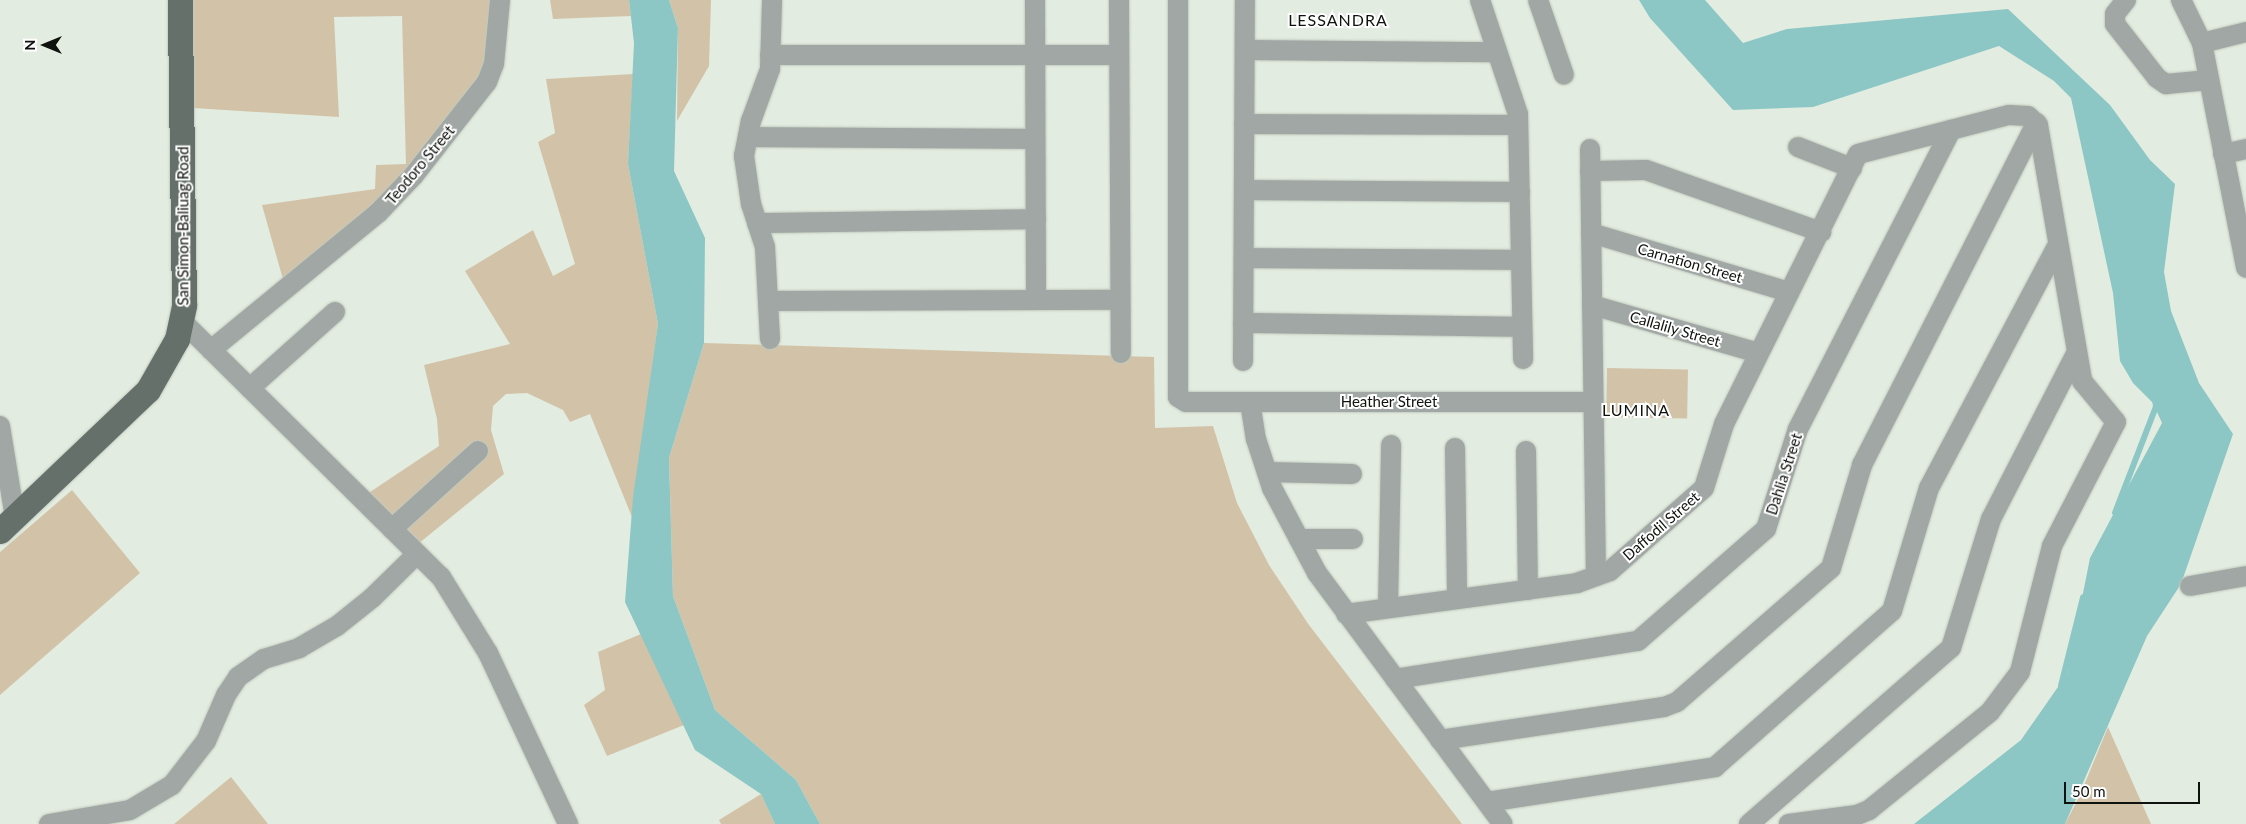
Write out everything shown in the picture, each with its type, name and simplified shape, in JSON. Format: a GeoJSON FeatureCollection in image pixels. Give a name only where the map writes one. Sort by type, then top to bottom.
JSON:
{"type":"FeatureCollection","features":[{"type":"Feature","properties":{"kind":"main road","name":"San Simon-Baliuag Road"},"geometry":{"type":"LineString","coordinates":[[8,525],[148,390],[177,339],[181,320],[184,215],[180,0]]}},
{"type":"Feature","properties":{"kind":"street","name":"Teodoro Street"},"geometry":{"type":"LineString","coordinates":[[211,350],[378,213],[414,176],[487,82],[494,64],[500,0]]}},
{"type":"Feature","properties":{"kind":"street"},"geometry":{"type":"LineString","coordinates":[[770,339],[770,301],[765,247],[751,204],[744,156],[748,137],[770,69],[772,0]]}},
{"type":"Feature","properties":{"kind":"street"},"geometry":{"type":"LineString","coordinates":[[1036,0],[1036,300]]}},
{"type":"Feature","properties":{"kind":"street"},"geometry":{"type":"LineString","coordinates":[[1119,0],[1120,353]]}},
{"type":"Feature","properties":{"kind":"street","name":"Heather Street"},"geometry":{"type":"LineString","coordinates":[[1178,0],[1176,391],[1178,398],[1186,402],[1593,402]]}},
{"type":"Feature","properties":{"kind":"street"},"geometry":{"type":"LineString","coordinates":[[1243,361],[1245,0]]}},
{"type":"Feature","properties":{"kind":"street"},"geometry":{"type":"LineString","coordinates":[[1480,0],[1518,114],[1523,359]]}},
{"type":"Feature","properties":{"kind":"street"},"geometry":{"type":"LineString","coordinates":[[1538,0],[1564,75]]}},
{"type":"Feature","properties":{"kind":"street"},"geometry":{"type":"LineString","coordinates":[[2126,0],[2115,14],[2115,24],[2157,78],[2166,84],[2209,80]]}},
{"type":"Feature","properties":{"kind":"street"},"geometry":{"type":"LineString","coordinates":[[2181,0],[2202,43],[2223,154],[2243,239],[2246,268]]}},
{"type":"Feature","properties":{"kind":"street"},"geometry":{"type":"LineString","coordinates":[[2202,43],[2246,32]]}},
{"type":"Feature","properties":{"kind":"street"},"geometry":{"type":"LineString","coordinates":[[1245,50],[1497,52]]}},
{"type":"Feature","properties":{"kind":"street"},"geometry":{"type":"LineString","coordinates":[[770,55],[1118,55]]}},
{"type":"Feature","properties":{"kind":"street"},"geometry":{"type":"LineString","coordinates":[[1798,147],[1855,161],[1952,130],[2019,114],[2036,123]]}},
{"type":"Feature","properties":{"kind":"street"},"geometry":{"type":"LineString","coordinates":[[1789,824],[1857,815],[1869,810],[1990,712],[2020,672],[2052,546],[2116,422],[2082,381],[2036,123]]}},
{"type":"Feature","properties":{"kind":"street"},"geometry":{"type":"LineString","coordinates":[[1440,740],[1664,707],[1677,702],[1831,568],[1862,465],[2036,123]]}},
{"type":"Feature","properties":{"kind":"street"},"geometry":{"type":"LineString","coordinates":[[1244,124],[1518,124]]}},
{"type":"Feature","properties":{"kind":"street","name":"Dahlia Street"},"geometry":{"type":"LineString","coordinates":[[1395,680],[1638,641],[1766,529],[1798,429],[1952,130]]}},
{"type":"Feature","properties":{"kind":"street"},"geometry":{"type":"LineString","coordinates":[[748,137],[1036,139]]}},
{"type":"Feature","properties":{"kind":"street"},"geometry":{"type":"LineString","coordinates":[[1590,149],[1596,576]]}},
{"type":"Feature","properties":{"kind":"street"},"geometry":{"type":"LineString","coordinates":[[2223,154],[2246,149]]}},
{"type":"Feature","properties":{"kind":"street","name":"Daffodil Street"},"geometry":{"type":"LineString","coordinates":[[1346,614],[1577,583],[1610,570],[1704,488],[1724,424],[1855,161]]}},
{"type":"Feature","properties":{"kind":"street"},"geometry":{"type":"LineString","coordinates":[[1590,171],[1646,170],[1821,232]]}},
{"type":"Feature","properties":{"kind":"street"},"geometry":{"type":"LineString","coordinates":[[1244,190],[1520,192]]}},
{"type":"Feature","properties":{"kind":"street"},"geometry":{"type":"LineString","coordinates":[[757,223],[1036,219]]}},
{"type":"Feature","properties":{"kind":"street","name":"Carnation Street"},"geometry":{"type":"LineString","coordinates":[[1591,234],[1789,292]]}},
{"type":"Feature","properties":{"kind":"street"},"geometry":{"type":"LineString","coordinates":[[1487,802],[1715,767],[1892,611],[1929,488],[2058,244]]}},
{"type":"Feature","properties":{"kind":"street"},"geometry":{"type":"LineString","coordinates":[[1244,258],[1521,260]]}},
{"type":"Feature","properties":{"kind":"street"},"geometry":{"type":"LineString","coordinates":[[770,301],[1119,300]]}},
{"type":"Feature","properties":{"kind":"street","name":"Callalily Street"},"geometry":{"type":"LineString","coordinates":[[1592,305],[1758,353]]}},
{"type":"Feature","properties":{"kind":"street"},"geometry":{"type":"LineString","coordinates":[[250,388],[335,312]]}},
{"type":"Feature","properties":{"kind":"street"},"geometry":{"type":"LineString","coordinates":[[181,320],[441,577],[488,653],[568,824]]}},
{"type":"Feature","properties":{"kind":"street"},"geometry":{"type":"LineString","coordinates":[[1244,323],[1522,326]]}},
{"type":"Feature","properties":{"kind":"street"},"geometry":{"type":"LineString","coordinates":[[1749,824],[1951,648],[1992,519],[2077,352]]}},
{"type":"Feature","properties":{"kind":"street"},"geometry":{"type":"LineString","coordinates":[[1250,402],[1256,439],[1266,472],[1272,488],[1299,539],[1346,614],[1503,824]]}},
{"type":"Feature","properties":{"kind":"street"},"geometry":{"type":"LineString","coordinates":[[0,426],[8,525]]}},
{"type":"Feature","properties":{"kind":"street"},"geometry":{"type":"LineString","coordinates":[[1388,608],[1391,445]]}},
{"type":"Feature","properties":{"kind":"street"},"geometry":{"type":"LineString","coordinates":[[1456,448],[1457,599]]}},
{"type":"Feature","properties":{"kind":"street"},"geometry":{"type":"LineString","coordinates":[[392,529],[478,451]]}},
{"type":"Feature","properties":{"kind":"street"},"geometry":{"type":"LineString","coordinates":[[1526,451],[1528,590]]}},
{"type":"Feature","properties":{"kind":"street"},"geometry":{"type":"LineString","coordinates":[[1266,472],[1352,474]]}},
{"type":"Feature","properties":{"kind":"street"},"geometry":{"type":"LineString","coordinates":[[1299,539],[1353,539]]}},
{"type":"Feature","properties":{"kind":"street"},"geometry":{"type":"LineString","coordinates":[[49,824],[130,810],[172,786],[206,741],[226,695],[238,677],[264,659],[299,648],[337,626],[372,598],[417,554]]}},
{"type":"Feature","properties":{"kind":"street"},"geometry":{"type":"LineString","coordinates":[[2190,586],[2246,576]]}},
{"type":"Feature","properties":{"kind":"shaded area"},"geometry":{"type":"Polygon","coordinates":[[[192,0],[494,0],[491,46],[482,77],[399,185],[284,283],[262,205],[375,189],[376,165],[406,164],[402,16],[334,17],[339,117],[193,108],[192,0]]]}},
{"type":"Feature","properties":{"kind":"shaded area"},"geometry":{"type":"Polygon","coordinates":[[[550,0],[629,0],[631,16],[553,19],[550,0]]]}},
{"type":"Feature","properties":{"kind":"shaded area"},"geometry":{"type":"Polygon","coordinates":[[[669,0],[711,0],[709,66],[677,121],[678,28],[669,0]]]}},
{"type":"Feature","properties":{"kind":"shaded area"},"geometry":{"type":"Polygon","coordinates":[[[633,74],[628,164],[658,324],[632,517],[590,414],[570,422],[563,410],[527,393],[506,394],[493,406],[491,430],[504,474],[418,544],[367,494],[439,446],[437,419],[424,365],[510,344],[465,271],[533,230],[553,276],[575,264],[538,142],[555,133],[546,79],[633,74]]]}},
{"type":"Feature","properties":{"kind":"shaded area"},"geometry":{"type":"Polygon","coordinates":[[[704,343],[1154,357],[1155,428],[1213,426],[1237,503],[1269,565],[1309,625],[1462,824],[820,824],[796,780],[715,710],[673,596],[669,458],[704,343]]]}},
{"type":"Feature","properties":{"kind":"shaded area"},"geometry":{"type":"Polygon","coordinates":[[[1607,368],[1688,369],[1687,418],[1606,417],[1607,368]]]}},
{"type":"Feature","properties":{"kind":"shaded area"},"geometry":{"type":"Polygon","coordinates":[[[72,490],[140,573],[0,695],[0,552],[72,490]]]}},
{"type":"Feature","properties":{"kind":"shaded area"},"geometry":{"type":"Polygon","coordinates":[[[641,634],[684,725],[607,756],[584,705],[605,690],[598,652],[641,634]]]}},
{"type":"Feature","properties":{"kind":"shaded area"},"geometry":{"type":"Polygon","coordinates":[[[2108,727],[2151,824],[2065,824],[2080,795],[2108,727]]]}},
{"type":"Feature","properties":{"kind":"shaded area"},"geometry":{"type":"Polygon","coordinates":[[[231,777],[268,824],[174,824],[231,777]]]}},
{"type":"Feature","properties":{"kind":"shaded area"},"geometry":{"type":"Polygon","coordinates":[[[761,794],[775,824],[721,824],[719,820],[761,794]]]}},
{"type":"Feature","properties":{"kind":"water"},"geometry":{"type":"Polygon","coordinates":[[[629,0],[669,0],[678,28],[674,171],[705,238],[704,343],[669,458],[673,596],[715,710],[796,780],[820,824],[775,824],[761,794],[695,750],[625,602],[633,497],[658,324],[628,164],[634,43],[629,0]]]}},
{"type":"Feature","properties":{"kind":"water"},"geometry":{"type":"Polygon","coordinates":[[[1639,0],[1705,0],[1743,43],[1787,29],[2008,9],[2110,105],[2150,160],[2175,184],[2164,272],[2171,311],[2199,383],[2233,434],[2181,584],[2147,636],[2065,824],[1914,824],[2021,740],[2067,674],[2090,558],[2162,423],[2153,403],[2133,383],[2120,361],[2113,293],[2071,98],[2054,81],[1999,46],[1813,107],[1733,110],[1650,18],[1639,0]]]}},
{"type":"Feature","properties":{"kind":"waterway"},"geometry":{"type":"LineString","coordinates":[[2115,513],[2156,407],[2155,399]]}},
{"type":"Feature","properties":{"kind":"waterway"},"geometry":{"type":"LineString","coordinates":[[2061,686],[2083,598]]}},
{"type":"Feature","properties":{"kind":"district","name":"LESSANDRA"},"geometry":{"type":"Point","coordinates":[1338,20]}},
{"type":"Feature","properties":{"kind":"district","name":"LUMINA"},"geometry":{"type":"Point","coordinates":[1636,410]}}]}
